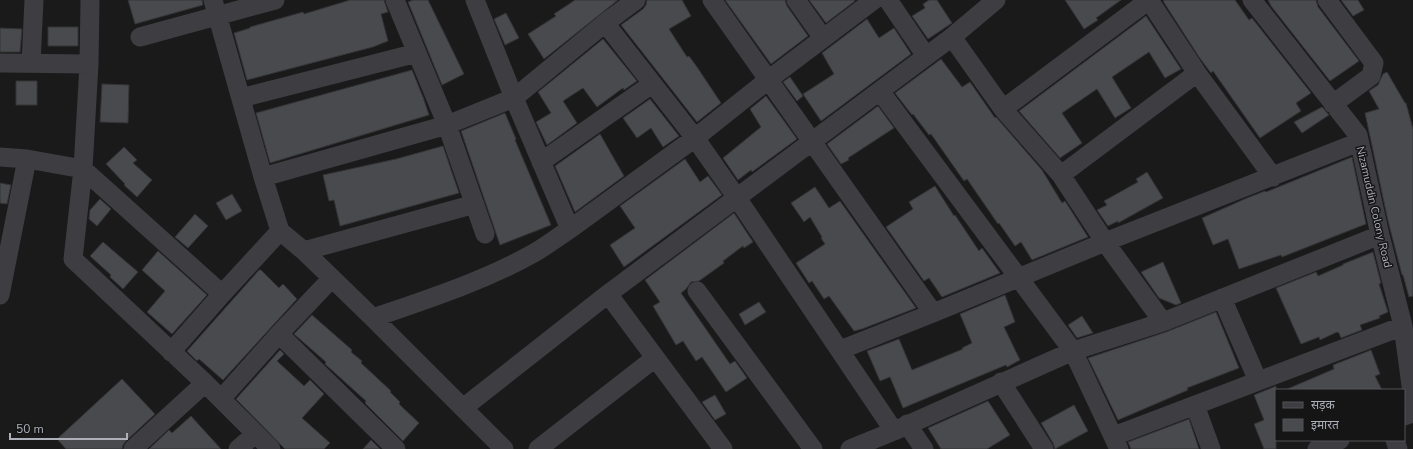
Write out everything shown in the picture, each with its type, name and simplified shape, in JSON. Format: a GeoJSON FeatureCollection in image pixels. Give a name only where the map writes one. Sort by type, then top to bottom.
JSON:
{"type":"FeatureCollection","features":[{"type":"Feature","properties":{"kind":"street"},"geometry":{"type":"LineString","coordinates":[[31,63],[34,0]]}},
{"type":"Feature","properties":{"kind":"street"},"geometry":{"type":"LineString","coordinates":[[90,0],[89,64],[83,169],[73,260],[205,383],[271,449]]}},
{"type":"Feature","properties":{"kind":"street"},"geometry":{"type":"LineString","coordinates":[[140,37],[215,8],[275,0]]}},
{"type":"Feature","properties":{"kind":"street"},"geometry":{"type":"LineString","coordinates":[[395,0],[447,125],[485,234]]}},
{"type":"Feature","properties":{"kind":"street"},"geometry":{"type":"LineString","coordinates":[[475,0],[514,98],[570,229]]}},
{"type":"Feature","properties":{"kind":"street"},"geometry":{"type":"LineString","coordinates":[[263,177],[447,125],[514,98],[636,0]]}},
{"type":"Feature","properties":{"kind":"street"},"geometry":{"type":"LineString","coordinates":[[712,0],[933,313]]}},
{"type":"Feature","properties":{"kind":"street"},"geometry":{"type":"LineString","coordinates":[[796,0],[823,38]]}},
{"type":"Feature","properties":{"kind":"street"},"geometry":{"type":"LineString","coordinates":[[373,318],[492,274],[535,253],[695,138],[768,80],[874,0]]}},
{"type":"Feature","properties":{"kind":"street"},"geometry":{"type":"LineString","coordinates":[[888,0],[926,56]]}},
{"type":"Feature","properties":{"kind":"street"},"geometry":{"type":"LineString","coordinates":[[463,408],[608,294],[952,37],[996,0]]}},
{"type":"Feature","properties":{"kind":"street"},"geometry":{"type":"LineString","coordinates":[[1003,109],[1149,0],[1197,73],[1273,177]]}},
{"type":"Feature","properties":{"kind":"street","name":"Nizamuddin Colony Road"},"geometry":{"type":"LineString","coordinates":[[1252,0],[1358,135],[1402,326],[1413,400]]}},
{"type":"Feature","properties":{"kind":"street"},"geometry":{"type":"LineString","coordinates":[[1327,0],[1374,63],[1371,76],[1333,104]]}},
{"type":"Feature","properties":{"kind":"street"},"geometry":{"type":"LineString","coordinates":[[215,8],[263,177],[280,231],[304,251],[332,278],[504,449]]}},
{"type":"Feature","properties":{"kind":"street"},"geometry":{"type":"LineString","coordinates":[[606,23],[695,138],[840,350],[900,428],[924,449]]}},
{"type":"Feature","properties":{"kind":"street"},"geometry":{"type":"LineString","coordinates":[[952,37],[1003,109],[1061,176],[1105,242],[1163,322]]}},
{"type":"Feature","properties":{"kind":"street"},"geometry":{"type":"LineString","coordinates":[[241,98],[417,53]]}},
{"type":"Feature","properties":{"kind":"street"},"geometry":{"type":"LineString","coordinates":[[0,63],[89,64]]}},
{"type":"Feature","properties":{"kind":"street"},"geometry":{"type":"LineString","coordinates":[[1061,176],[1197,73]]}},
{"type":"Feature","properties":{"kind":"street"},"geometry":{"type":"LineString","coordinates":[[541,162],[652,84]]}},
{"type":"Feature","properties":{"kind":"street"},"geometry":{"type":"LineString","coordinates":[[880,91],[1073,351],[1116,443],[1195,405],[1402,326]]}},
{"type":"Feature","properties":{"kind":"street"},"geometry":{"type":"LineString","coordinates":[[840,350],[1105,242],[1359,142]]}},
{"type":"Feature","properties":{"kind":"street"},"geometry":{"type":"LineString","coordinates":[[0,157],[27,159],[83,169],[222,294]]}},
{"type":"Feature","properties":{"kind":"street"},"geometry":{"type":"LineString","coordinates":[[0,295],[27,159]]}},
{"type":"Feature","properties":{"kind":"street"},"geometry":{"type":"LineString","coordinates":[[304,251],[475,204]]}},
{"type":"Feature","properties":{"kind":"street"},"geometry":{"type":"LineString","coordinates":[[171,352],[280,231]]}},
{"type":"Feature","properties":{"kind":"street"},"geometry":{"type":"LineString","coordinates":[[850,449],[1073,351],[1163,322],[1380,235]]}},
{"type":"Feature","properties":{"kind":"street"},"geometry":{"type":"LineString","coordinates":[[221,399],[332,278]]}},
{"type":"Feature","properties":{"kind":"street"},"geometry":{"type":"LineString","coordinates":[[697,290],[813,449]]}},
{"type":"Feature","properties":{"kind":"street"},"geometry":{"type":"LineString","coordinates":[[608,294],[723,449]]}},
{"type":"Feature","properties":{"kind":"street"},"geometry":{"type":"LineString","coordinates":[[1222,298],[1258,381]]}},
{"type":"Feature","properties":{"kind":"street"},"geometry":{"type":"LineString","coordinates":[[279,334],[396,449]]}},
{"type":"Feature","properties":{"kind":"street"},"geometry":{"type":"LineString","coordinates":[[538,449],[655,358]]}},
{"type":"Feature","properties":{"kind":"street"},"geometry":{"type":"LineString","coordinates":[[1001,382],[1044,449]]}},
{"type":"Feature","properties":{"kind":"street"},"geometry":{"type":"LineString","coordinates":[[133,449],[205,383]]}},
{"type":"Feature","properties":{"kind":"street"},"geometry":{"type":"LineString","coordinates":[[1195,405],[1211,449]]}},
{"type":"Feature","properties":{"kind":"street"},"geometry":{"type":"LineString","coordinates":[[238,449],[255,434]]}},
{"type":"Feature","properties":{"kind":"street"},"geometry":{"type":"LineString","coordinates":[[1317,449],[1337,441]]}},
{"type":"Feature","properties":{"kind":"building"},"geometry":{"type":"Polygon","coordinates":[[[128,0],[202,0],[203,5],[135,24],[128,0]]]}},
{"type":"Feature","properties":{"kind":"building"},"geometry":{"type":"Polygon","coordinates":[[[350,0],[384,0],[388,12],[381,14],[388,41],[373,47],[247,80],[234,33],[250,27],[303,12],[304,14],[350,0]]]}},
{"type":"Feature","properties":{"kind":"building"},"geometry":{"type":"Polygon","coordinates":[[[413,0],[428,0],[464,74],[442,85],[408,2],[413,0]]]}},
{"type":"Feature","properties":{"kind":"building"},"geometry":{"type":"Polygon","coordinates":[[[575,0],[618,0],[544,59],[528,34],[556,16],[554,14],[575,0]]]}},
{"type":"Feature","properties":{"kind":"building"},"geometry":{"type":"Polygon","coordinates":[[[647,0],[682,0],[691,16],[669,29],[687,57],[689,56],[721,103],[697,122],[621,25],[643,9],[647,0]]]}},
{"type":"Feature","properties":{"kind":"building"},"geometry":{"type":"Polygon","coordinates":[[[725,0],[785,0],[787,6],[808,36],[771,64],[725,0]]]}},
{"type":"Feature","properties":{"kind":"building"},"geometry":{"type":"Polygon","coordinates":[[[809,0],[854,0],[855,1],[826,23],[809,0]]]}},
{"type":"Feature","properties":{"kind":"building"},"geometry":{"type":"Polygon","coordinates":[[[929,0],[937,0],[952,23],[928,39],[912,16],[925,8],[923,4],[929,0]]]}},
{"type":"Feature","properties":{"kind":"building"},"geometry":{"type":"Polygon","coordinates":[[[1065,0],[1121,0],[1096,18],[1098,20],[1084,29],[1065,0]]]}},
{"type":"Feature","properties":{"kind":"building"},"geometry":{"type":"Polygon","coordinates":[[[1235,0],[1249,20],[1252,18],[1311,93],[1296,103],[1301,111],[1260,138],[1213,71],[1211,73],[1199,57],[1163,1],[1235,0]]]}},
{"type":"Feature","properties":{"kind":"building"},"geometry":{"type":"Polygon","coordinates":[[[1268,0],[1316,0],[1318,7],[1359,61],[1330,81],[1271,6],[1268,0]]]}},
{"type":"Feature","properties":{"kind":"building"},"geometry":{"type":"Polygon","coordinates":[[[1341,0],[1358,0],[1364,10],[1353,16],[1341,0]]]}},
{"type":"Feature","properties":{"kind":"building"},"geometry":{"type":"Polygon","coordinates":[[[506,13],[519,38],[505,45],[494,19],[506,13]]]}},
{"type":"Feature","properties":{"kind":"building"},"geometry":{"type":"Polygon","coordinates":[[[1146,16],[1181,69],[1165,78],[1149,52],[1112,77],[1131,108],[1115,118],[1097,89],[1062,113],[1082,143],[1060,158],[1019,111],[1146,16]]]}},
{"type":"Feature","properties":{"kind":"building"},"geometry":{"type":"Polygon","coordinates":[[[867,19],[879,38],[894,28],[911,54],[821,121],[803,94],[834,74],[822,53],[867,19]]]}},
{"type":"Feature","properties":{"kind":"building"},"geometry":{"type":"Polygon","coordinates":[[[48,27],[78,27],[78,46],[48,46],[48,27]]]}},
{"type":"Feature","properties":{"kind":"building"},"geometry":{"type":"Polygon","coordinates":[[[0,28],[22,29],[20,52],[0,52],[0,28]]]}},
{"type":"Feature","properties":{"kind":"building"},"geometry":{"type":"Polygon","coordinates":[[[603,39],[637,81],[624,90],[623,88],[597,107],[583,88],[563,101],[577,123],[547,145],[536,122],[551,113],[538,92],[603,39]]]}},
{"type":"Feature","properties":{"kind":"building"},"geometry":{"type":"Polygon","coordinates":[[[941,59],[962,87],[970,82],[995,118],[996,117],[1042,170],[1062,203],[1065,201],[1088,237],[1032,260],[1021,242],[1015,246],[967,179],[964,181],[931,134],[929,135],[895,93],[941,59]]]}},
{"type":"Feature","properties":{"kind":"building"},"geometry":{"type":"Polygon","coordinates":[[[412,70],[429,115],[270,163],[256,113],[412,70]]]}},
{"type":"Feature","properties":{"kind":"building"},"geometry":{"type":"Polygon","coordinates":[[[1387,72],[1406,103],[1413,129],[1413,296],[1409,297],[1388,221],[1365,113],[1379,109],[1369,91],[1378,85],[1383,74],[1387,72]]]}},
{"type":"Feature","properties":{"kind":"building"},"geometry":{"type":"Polygon","coordinates":[[[790,77],[803,96],[797,101],[783,82],[790,77]]]}},
{"type":"Feature","properties":{"kind":"building"},"geometry":{"type":"Polygon","coordinates":[[[16,81],[37,81],[37,105],[16,105],[16,81]]]}},
{"type":"Feature","properties":{"kind":"building"},"geometry":{"type":"Polygon","coordinates":[[[102,84],[129,85],[128,123],[100,122],[102,84]]]}},
{"type":"Feature","properties":{"kind":"building"},"geometry":{"type":"Polygon","coordinates":[[[766,96],[797,139],[752,172],[751,170],[738,180],[723,158],[761,127],[750,109],[766,96]]]}},
{"type":"Feature","properties":{"kind":"building"},"geometry":{"type":"Polygon","coordinates":[[[650,99],[679,136],[663,147],[651,128],[637,138],[623,118],[650,99]]]}},
{"type":"Feature","properties":{"kind":"building"},"geometry":{"type":"Polygon","coordinates":[[[878,106],[894,128],[841,164],[827,144],[878,106]]]}},
{"type":"Feature","properties":{"kind":"building"},"geometry":{"type":"Polygon","coordinates":[[[1322,107],[1329,115],[1302,133],[1294,122],[1322,107]]]}},
{"type":"Feature","properties":{"kind":"building"},"geometry":{"type":"Polygon","coordinates":[[[505,113],[551,225],[500,245],[461,131],[505,113]]]}},
{"type":"Feature","properties":{"kind":"building"},"geometry":{"type":"Polygon","coordinates":[[[600,134],[624,176],[575,212],[555,166],[600,134]]]}},
{"type":"Feature","properties":{"kind":"building"},"geometry":{"type":"Polygon","coordinates":[[[443,146],[459,193],[340,226],[334,200],[329,201],[323,175],[396,159],[443,146]]]}},
{"type":"Feature","properties":{"kind":"building"},"geometry":{"type":"Polygon","coordinates":[[[124,147],[137,160],[133,163],[152,180],[137,197],[124,185],[125,184],[106,164],[124,147]]]}},
{"type":"Feature","properties":{"kind":"building"},"geometry":{"type":"Polygon","coordinates":[[[1352,157],[1366,224],[1282,257],[1281,255],[1239,269],[1228,239],[1213,245],[1202,218],[1247,198],[1265,191],[1266,192],[1352,157]]]}},
{"type":"Feature","properties":{"kind":"building"},"geometry":{"type":"Polygon","coordinates":[[[685,159],[700,182],[708,176],[722,195],[624,267],[610,245],[635,228],[620,206],[685,159]]]}},
{"type":"Feature","properties":{"kind":"building"},"geometry":{"type":"Polygon","coordinates":[[[1147,172],[1163,198],[1118,223],[1118,221],[1108,226],[1097,210],[1107,205],[1104,201],[1138,182],[1136,179],[1147,172]]]}},
{"type":"Feature","properties":{"kind":"building"},"geometry":{"type":"Polygon","coordinates":[[[0,183],[11,185],[7,204],[0,203],[0,183]]]}},
{"type":"Feature","properties":{"kind":"building"},"geometry":{"type":"Polygon","coordinates":[[[935,186],[979,251],[982,248],[1000,273],[942,297],[929,278],[924,281],[886,227],[913,209],[909,202],[935,186]]]}},
{"type":"Feature","properties":{"kind":"building"},"geometry":{"type":"Polygon","coordinates":[[[815,187],[829,208],[840,201],[916,308],[854,331],[829,296],[824,299],[812,281],[809,283],[796,263],[825,244],[810,217],[804,222],[791,203],[815,187]]]}},
{"type":"Feature","properties":{"kind":"building"},"geometry":{"type":"Polygon","coordinates":[[[232,194],[242,211],[226,220],[216,203],[232,194]]]}},
{"type":"Feature","properties":{"kind":"building"},"geometry":{"type":"Polygon","coordinates":[[[100,199],[111,209],[97,226],[89,219],[90,210],[100,199]]]}},
{"type":"Feature","properties":{"kind":"building"},"geometry":{"type":"Polygon","coordinates":[[[734,213],[753,242],[744,248],[743,246],[723,261],[724,263],[699,281],[691,282],[681,293],[730,364],[735,361],[747,378],[726,392],[702,357],[696,361],[683,341],[676,345],[653,306],[660,302],[645,280],[734,213]]]}},
{"type":"Feature","properties":{"kind":"building"},"geometry":{"type":"Polygon","coordinates":[[[195,214],[208,226],[188,248],[175,237],[195,214]]]}},
{"type":"Feature","properties":{"kind":"building"},"geometry":{"type":"Polygon","coordinates":[[[103,242],[138,272],[123,289],[110,277],[111,275],[90,256],[103,242]]]}},
{"type":"Feature","properties":{"kind":"building"},"geometry":{"type":"Polygon","coordinates":[[[158,251],[207,295],[172,334],[147,312],[165,291],[142,270],[158,251]]]}},
{"type":"Feature","properties":{"kind":"building"},"geometry":{"type":"Polygon","coordinates":[[[1373,252],[1381,283],[1379,284],[1388,312],[1379,316],[1380,318],[1360,325],[1362,330],[1341,338],[1337,332],[1320,340],[1319,337],[1301,344],[1276,288],[1316,272],[1318,276],[1373,252]]]}},
{"type":"Feature","properties":{"kind":"building"},"geometry":{"type":"Polygon","coordinates":[[[1163,262],[1181,303],[1176,305],[1159,298],[1141,272],[1163,262]]]}},
{"type":"Feature","properties":{"kind":"building"},"geometry":{"type":"Polygon","coordinates":[[[259,270],[261,270],[279,288],[283,284],[297,299],[223,380],[199,359],[197,361],[187,351],[259,270]]]}},
{"type":"Feature","properties":{"kind":"building"},"geometry":{"type":"Polygon","coordinates":[[[1005,295],[1015,322],[1004,327],[1020,360],[1007,367],[1006,365],[903,408],[890,377],[880,381],[867,351],[899,339],[912,370],[963,349],[962,348],[972,343],[960,314],[1005,295]]]}},
{"type":"Feature","properties":{"kind":"building"},"geometry":{"type":"Polygon","coordinates":[[[759,302],[766,312],[745,325],[739,314],[759,302]]]}},
{"type":"Feature","properties":{"kind":"building"},"geometry":{"type":"Polygon","coordinates":[[[1216,312],[1239,368],[1187,388],[1188,390],[1118,420],[1088,358],[1166,332],[1216,312]]]}},
{"type":"Feature","properties":{"kind":"building"},"geometry":{"type":"Polygon","coordinates":[[[312,315],[352,350],[351,352],[362,361],[361,363],[391,391],[390,392],[400,402],[399,404],[419,423],[403,441],[365,403],[366,401],[325,364],[326,362],[294,334],[312,315]]]}},
{"type":"Feature","properties":{"kind":"building"},"geometry":{"type":"Polygon","coordinates":[[[1082,316],[1093,333],[1077,338],[1068,325],[1082,316]]]}},
{"type":"Feature","properties":{"kind":"building"},"geometry":{"type":"Polygon","coordinates":[[[280,350],[284,354],[277,361],[304,386],[310,380],[324,394],[302,418],[330,443],[324,449],[285,449],[236,399],[280,350]]]}},
{"type":"Feature","properties":{"kind":"building"},"geometry":{"type":"Polygon","coordinates":[[[1371,350],[1380,374],[1375,376],[1382,389],[1287,389],[1334,369],[1333,365],[1371,350]]]}},
{"type":"Feature","properties":{"kind":"building"},"geometry":{"type":"Polygon","coordinates":[[[122,379],[155,414],[126,441],[122,449],[66,449],[57,439],[122,379]]]}},
{"type":"Feature","properties":{"kind":"building"},"geometry":{"type":"Polygon","coordinates":[[[1276,386],[1276,449],[1264,449],[1254,424],[1264,420],[1254,395],[1276,386]]]}},
{"type":"Feature","properties":{"kind":"building"},"geometry":{"type":"Polygon","coordinates":[[[715,395],[726,414],[715,420],[702,402],[715,395]]]}},
{"type":"Feature","properties":{"kind":"building"},"geometry":{"type":"Polygon","coordinates":[[[988,401],[1010,435],[987,449],[941,449],[928,428],[988,401]]]}},
{"type":"Feature","properties":{"kind":"building"},"geometry":{"type":"Polygon","coordinates":[[[1074,405],[1088,431],[1055,449],[1041,423],[1074,405]]]}},
{"type":"Feature","properties":{"kind":"building"},"geometry":{"type":"Polygon","coordinates":[[[191,416],[221,449],[149,449],[169,430],[172,433],[191,416]]]}},
{"type":"Feature","properties":{"kind":"building"},"geometry":{"type":"Polygon","coordinates":[[[1189,419],[1199,449],[1131,449],[1128,442],[1189,419]]]}},
{"type":"Feature","properties":{"kind":"building"},"geometry":{"type":"Polygon","coordinates":[[[371,440],[380,449],[363,449],[371,440]]]}}]}
